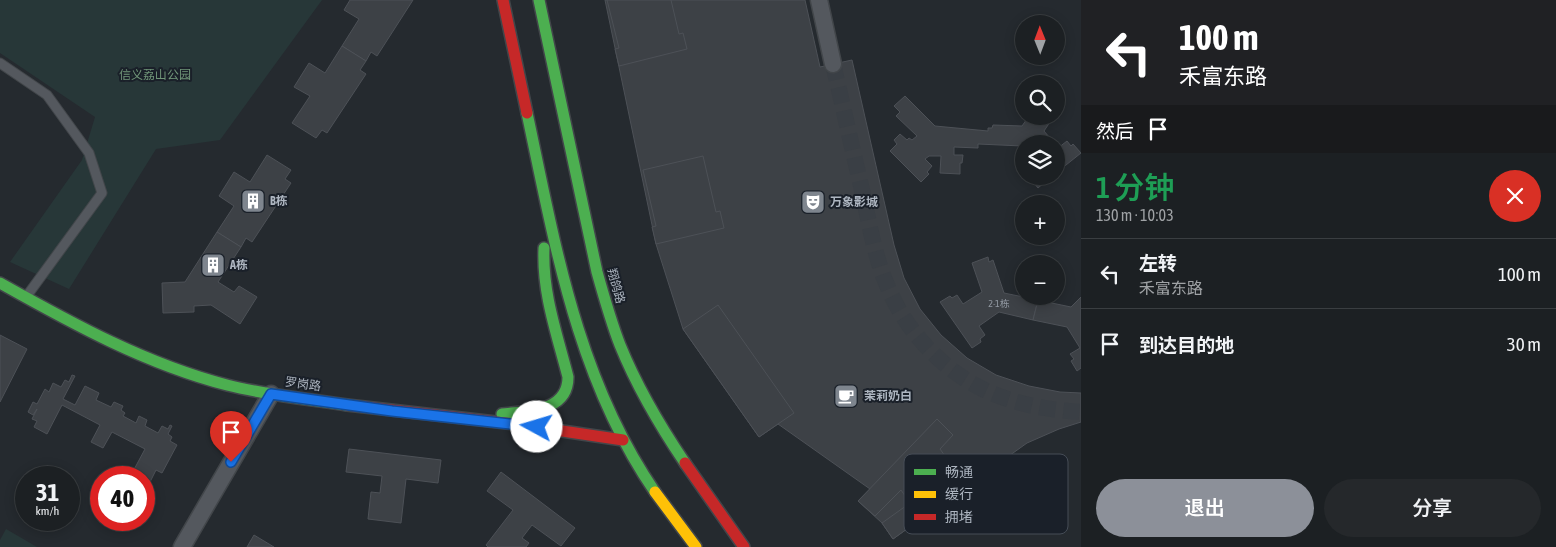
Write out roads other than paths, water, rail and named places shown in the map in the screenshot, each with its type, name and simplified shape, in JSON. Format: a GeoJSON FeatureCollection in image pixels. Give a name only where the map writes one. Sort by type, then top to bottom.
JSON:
{"type":"FeatureCollection","features":[{"type":"Feature","properties":{"kind":"street"},"geometry":{"type":"LineString","coordinates":[[503,0],[562,276],[589,364],[623,440],[662,500],[696,547]]}},
{"type":"Feature","properties":{"kind":"street","name":"翔鸽路"},"geometry":{"type":"LineString","coordinates":[[539,0],[597,272],[608,312],[638,384],[665,432],[701,488],[744,547]]}},
{"type":"Feature","properties":{"kind":"street"},"geometry":{"type":"LineString","coordinates":[[819,0],[834,64]]}},
{"type":"Feature","properties":{"kind":"street"},"geometry":{"type":"LineString","coordinates":[[468,419],[543,408],[558,402],[565,390],[568,378],[555,330],[544,256],[548,211]]}},
{"type":"Feature","properties":{"kind":"street","name":"罗岗路"},"geometry":{"type":"LineString","coordinates":[[0,284],[105,340],[176,370],[227,385],[271,394],[392,411],[583,432],[623,440]]}},
{"type":"Feature","properties":{"kind":"street"},"geometry":{"type":"LineString","coordinates":[[182,547],[271,394]]}},
{"type":"Feature","properties":{"kind":"lane"},"geometry":{"type":"LineString","coordinates":[[0,63],[47,94],[89,153],[102,193],[26,298]]}},
{"type":"Feature","properties":{"kind":"tunnel"},"geometry":{"type":"LineString","coordinates":[[833,64],[882,274],[895,302],[915,334],[957,373],[972,384],[989,392],[1023,404],[1081,412]]}},
{"type":"Feature","properties":{"kind":"place","name":"B栋"},"geometry":{"type":"Point","coordinates":[253,201]}},
{"type":"Feature","properties":{"kind":"place","name":"万象影城"},"geometry":{"type":"Point","coordinates":[813,202]}},
{"type":"Feature","properties":{"kind":"place","name":"A栋"},"geometry":{"type":"Point","coordinates":[213,265]}},
{"type":"Feature","properties":{"kind":"place","name":"茉莉奶白"},"geometry":{"type":"Point","coordinates":[846,396]}},
{"type":"Feature","properties":{"kind":"park label","name":"信义荔山公园"},"geometry":{"type":"Point","coordinates":[155,75]}}]}
